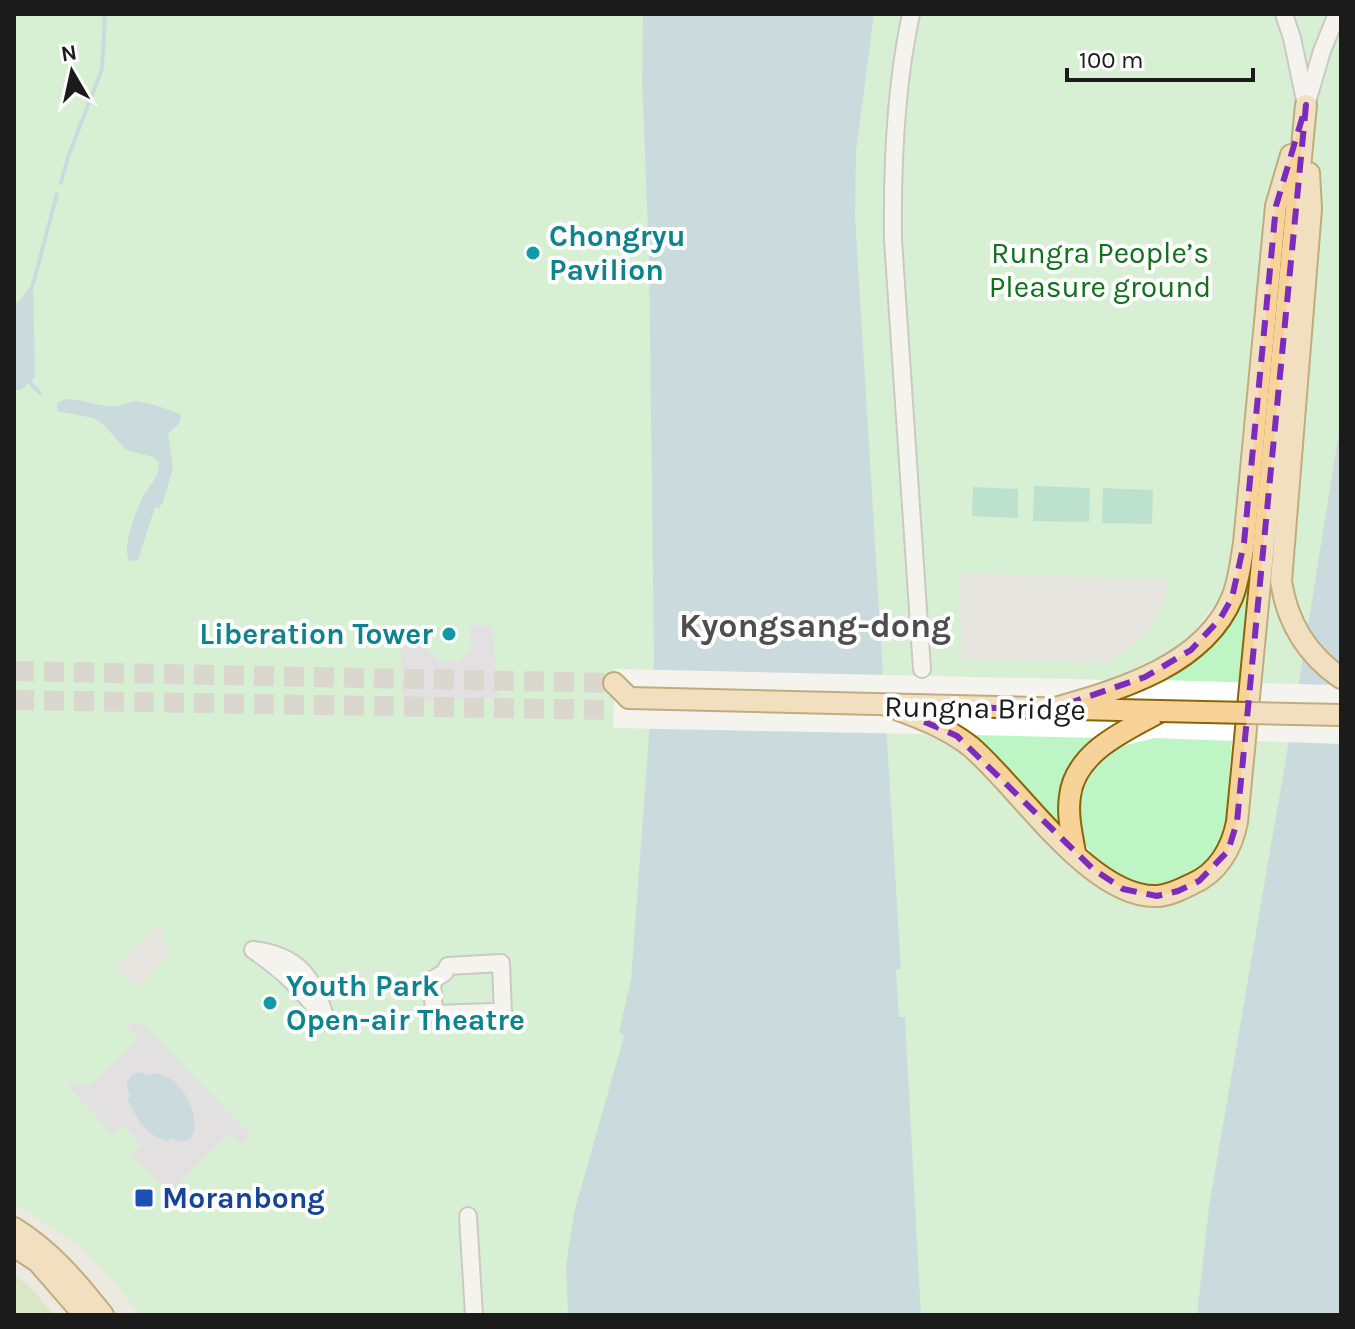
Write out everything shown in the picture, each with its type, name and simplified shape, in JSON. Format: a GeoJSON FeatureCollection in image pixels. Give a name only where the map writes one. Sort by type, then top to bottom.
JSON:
{"type":"FeatureCollection","features":[{"type":"Feature","properties":{"kind":"main road"},"geometry":{"type":"LineString","coordinates":[[1052,709],[1123,688],[1191,650],[1220,619],[1232,598],[1244,543],[1276,206],[1306,105]]}},
{"type":"Feature","properties":{"kind":"main road"},"geometry":{"type":"LineString","coordinates":[[1306,105],[1311,209],[1281,581],[1287,613],[1295,629],[1320,661],[1341,678]]}},
{"type":"Feature","properties":{"kind":"main road"},"geometry":{"type":"LineString","coordinates":[[888,706],[932,723],[970,746],[1075,853],[1104,878],[1123,889],[1157,896],[1178,891],[1199,881],[1228,851],[1237,822],[1306,105]]}},
{"type":"Feature","properties":{"kind":"main road","name":"Rungna Bridge"},"geometry":{"type":"LineString","coordinates":[[614,683],[621,704],[1341,715]]}},
{"type":"Feature","properties":{"kind":"main road"},"geometry":{"type":"LineString","coordinates":[[1075,853],[1069,816],[1070,795],[1078,771],[1109,741],[1160,711]]}},
{"type":"Feature","properties":{"kind":"main road"},"geometry":{"type":"LineString","coordinates":[[14,1228],[40,1244],[58,1261],[103,1315]]}},
{"type":"Feature","properties":{"kind":"main road"},"geometry":{"type":"LineString","coordinates":[[14,1246],[38,1262],[84,1315]]}},
{"type":"Feature","properties":{"kind":"street"},"geometry":{"type":"LineString","coordinates":[[911,14],[897,110],[892,182],[922,669]]}},
{"type":"Feature","properties":{"kind":"street"},"geometry":{"type":"LineString","coordinates":[[1284,14],[1306,105]]}},
{"type":"Feature","properties":{"kind":"street"},"geometry":{"type":"LineString","coordinates":[[1306,105],[1337,14]]}},
{"type":"Feature","properties":{"kind":"street"},"geometry":{"type":"LineString","coordinates":[[253,950],[289,958],[313,983],[326,1021],[283,971],[253,950]]}},
{"type":"Feature","properties":{"kind":"street"},"geometry":{"type":"LineString","coordinates":[[501,963],[503,1014],[434,1014],[432,980],[444,973],[448,966],[501,963]]}},
{"type":"Feature","properties":{"kind":"street"},"geometry":{"type":"LineString","coordinates":[[468,1216],[474,1315]]}},
{"type":"Feature","properties":{"kind":"highlighted area"},"geometry":{"type":"Polygon","coordinates":[[[1306,105],[1237,822],[1228,851],[1199,881],[1178,891],[1157,896],[1123,889],[1093,869],[957,736],[888,706],[1052,709],[1145,677],[1191,650],[1220,619],[1232,598],[1244,543],[1276,206],[1306,105]]]}},
{"type":"Feature","properties":{"kind":"green space"},"geometry":{"type":"Polygon","coordinates":[[[14,14],[643,14],[654,666],[631,979],[620,1032],[624,1036],[574,1212],[566,1265],[568,1315],[140,1315],[112,1279],[79,1245],[14,1204],[14,14]]]}},
{"type":"Feature","properties":{"kind":"green space","name":"Rungra People’s Pleasure ground"},"geometry":{"type":"Polygon","coordinates":[[[874,14],[1341,14],[1341,419],[1209,1206],[1197,1315],[921,1315],[905,1017],[899,1017],[896,969],[901,968],[855,215],[856,152],[874,14]]]}},
{"type":"Feature","properties":{"kind":"green space"},"geometry":{"type":"Polygon","coordinates":[[[1034,486],[1090,488],[1089,522],[1033,521],[1034,486]]]}},
{"type":"Feature","properties":{"kind":"green space"},"geometry":{"type":"Polygon","coordinates":[[[973,487],[1018,489],[1018,518],[972,516],[973,487]]]}},
{"type":"Feature","properties":{"kind":"green space"},"geometry":{"type":"Polygon","coordinates":[[[1103,488],[1153,490],[1152,524],[1102,523],[1103,488]]]}},
{"type":"Feature","properties":{"kind":"green space"},"geometry":{"type":"Polygon","coordinates":[[[14,1274],[32,1289],[54,1315],[14,1315],[14,1274]]]}},
{"type":"Feature","properties":{"kind":"shaded area"},"geometry":{"type":"Polygon","coordinates":[[[959,573],[1168,579],[1167,592],[1151,630],[1109,663],[961,659],[959,573]]]}},
{"type":"Feature","properties":{"kind":"shaded area"},"geometry":{"type":"Polygon","coordinates":[[[492,625],[499,698],[402,702],[400,629],[425,628],[426,649],[439,662],[458,662],[471,648],[470,626],[492,625]]]}},
{"type":"Feature","properties":{"kind":"shaded area"},"geometry":{"type":"Polygon","coordinates":[[[160,924],[169,955],[138,988],[115,965],[160,924]]]}},
{"type":"Feature","properties":{"kind":"shaded area"},"geometry":{"type":"Polygon","coordinates":[[[135,1022],[145,1027],[251,1135],[242,1145],[229,1133],[180,1181],[183,1199],[172,1197],[132,1155],[141,1145],[123,1125],[112,1134],[69,1087],[69,1083],[89,1086],[138,1039],[127,1026],[135,1022]]]}},
{"type":"Feature","properties":{"kind":"water"},"geometry":{"type":"Polygon","coordinates":[[[643,14],[874,14],[856,152],[855,215],[901,969],[896,970],[899,1017],[905,1017],[921,1315],[568,1315],[566,1265],[574,1212],[624,1036],[619,1032],[631,979],[654,666],[643,14]]]}},
{"type":"Feature","properties":{"kind":"water"},"geometry":{"type":"Polygon","coordinates":[[[33,282],[35,377],[21,390],[14,390],[14,305],[33,282]]]}},
{"type":"Feature","properties":{"kind":"water"},"geometry":{"type":"Polygon","coordinates":[[[66,399],[109,406],[138,401],[181,415],[179,424],[168,433],[173,468],[163,502],[159,508],[155,507],[138,560],[130,561],[127,555],[128,539],[143,496],[158,472],[159,462],[153,457],[126,450],[104,425],[93,418],[57,411],[57,403],[66,399]]]}},
{"type":"Feature","properties":{"kind":"water"},"geometry":{"type":"Polygon","coordinates":[[[1341,419],[1341,1315],[1197,1315],[1209,1206],[1341,419]]]}},
{"type":"Feature","properties":{"kind":"water"},"geometry":{"type":"Polygon","coordinates":[[[141,1072],[150,1076],[153,1073],[164,1075],[180,1087],[194,1114],[194,1132],[190,1139],[180,1142],[171,1138],[168,1141],[153,1135],[143,1126],[127,1099],[130,1096],[126,1083],[132,1075],[141,1072]]]}},
{"type":"Feature","properties":{"kind":"pier"},"geometry":{"type":"Polygon","coordinates":[[[1293,332],[1312,336],[1289,564],[1291,593],[1303,624],[1326,654],[1341,666],[1341,744],[1254,741],[1246,823],[1238,853],[1225,872],[1208,888],[1189,899],[1168,905],[1145,905],[1110,896],[1084,876],[966,755],[946,742],[923,734],[613,728],[615,669],[1114,680],[1163,658],[1196,629],[1221,596],[1229,574],[1243,426],[1248,426],[1253,546],[1211,644],[1195,659],[1160,680],[1332,685],[1287,634],[1273,600],[1270,582],[1293,332]],[[972,735],[986,746],[1059,825],[1063,782],[1073,761],[1098,738],[972,735]],[[1155,738],[1109,752],[1087,776],[1077,800],[1083,841],[1096,861],[1108,872],[1155,886],[1193,874],[1209,860],[1218,846],[1225,828],[1232,741],[1155,738]]]}},
{"type":"Feature","properties":{"kind":"waterway"},"geometry":{"type":"LineString","coordinates":[[61,183],[102,69],[105,14]]}},
{"type":"Feature","properties":{"kind":"waterway"},"geometry":{"type":"LineString","coordinates":[[33,284],[57,194]]}},
{"type":"Feature","properties":{"kind":"waterway"},"geometry":{"type":"LineString","coordinates":[[30,379],[40,393]]}},
{"type":"Feature","properties":{"kind":"tunnel"},"geometry":{"type":"LineString","coordinates":[[14,671],[614,683]]}},
{"type":"Feature","properties":{"kind":"tunnel"},"geometry":{"type":"LineString","coordinates":[[14,700],[614,710]]}},
{"type":"Feature","properties":{"kind":"place","name":"Chongryu Pavilion"},"geometry":{"type":"Point","coordinates":[533,253]}},
{"type":"Feature","properties":{"kind":"place","name":"Liberation Tower"},"geometry":{"type":"Point","coordinates":[449,634]}},
{"type":"Feature","properties":{"kind":"place","name":"Youth Park Open-air Theatre"},"geometry":{"type":"Point","coordinates":[270,1003]}},
{"type":"Feature","properties":{"kind":"place","name":"Moranbong"},"geometry":{"type":"Point","coordinates":[144,1198]}},
{"type":"Feature","properties":{"kind":"district","name":"Kyongsang-dong"},"geometry":{"type":"Point","coordinates":[815,626]}}]}
